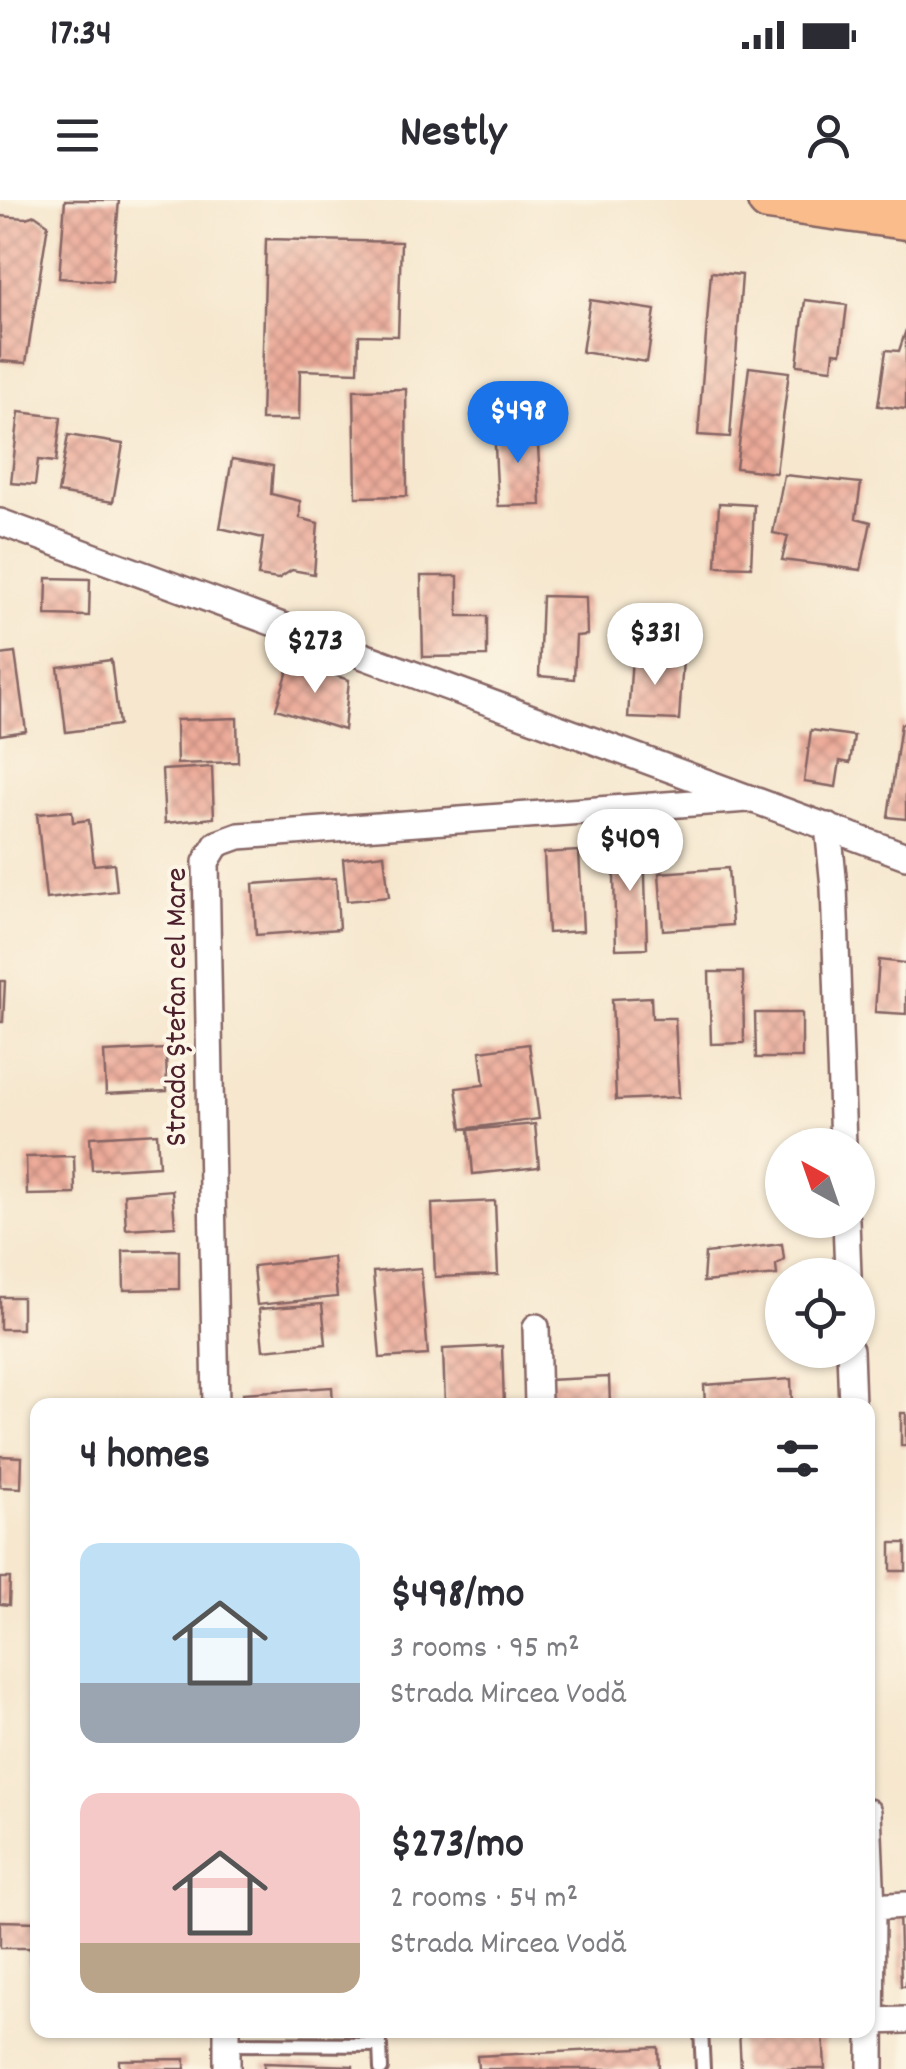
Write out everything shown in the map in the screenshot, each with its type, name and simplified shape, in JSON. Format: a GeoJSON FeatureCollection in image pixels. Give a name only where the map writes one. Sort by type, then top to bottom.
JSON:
{"type":"FeatureCollection","features":[{"type":"Feature","properties":{"kind":"main road"},"geometry":{"type":"LineString","coordinates":[[768,200],[906,219]]}},
{"type":"Feature","properties":{"kind":"street"},"geometry":{"type":"LineString","coordinates":[[0,522],[906,856]]}},
{"type":"Feature","properties":{"kind":"street","name":"Strada Ștefan cel Mare"},"geometry":{"type":"LineString","coordinates":[[216,1398],[206,862],[217,844],[239,836],[748,799]]}},
{"type":"Feature","properties":{"kind":"street"},"geometry":{"type":"LineString","coordinates":[[828,826],[834,886],[842,1128]]}},
{"type":"Feature","properties":{"kind":"street"},"geometry":{"type":"LineString","coordinates":[[536,1327],[538,1398]]}},
{"type":"Feature","properties":{"kind":"street"},"geometry":{"type":"LineString","coordinates":[[851,1368],[852,1398]]}},
{"type":"Feature","properties":{"kind":"street"},"geometry":{"type":"LineString","coordinates":[[875,1908],[906,1906]]}},
{"type":"Feature","properties":{"kind":"street"},"geometry":{"type":"LineString","coordinates":[[875,2021],[906,2020]]}},
{"type":"Feature","properties":{"kind":"street"},"geometry":{"type":"LineString","coordinates":[[870,2038],[871,2069]]}},
{"type":"Feature","properties":{"kind":"lane"},"geometry":{"type":"LineString","coordinates":[[381,2038],[381,2069]]}},
{"type":"Feature","properties":{"kind":"lane"},"geometry":{"type":"LineString","coordinates":[[701,2038],[703,2069]]}},
{"type":"Feature","properties":{"kind":"lane"},"geometry":{"type":"LineString","coordinates":[[228,2048],[380,2046]]}},
{"type":"Feature","properties":{"kind":"building"},"geometry":{"type":"Polygon","coordinates":[[[65,200],[119,200],[112,282],[59,278],[65,200]]]}},
{"type":"Feature","properties":{"kind":"building"},"geometry":{"type":"Polygon","coordinates":[[[35,215],[48,224],[26,363],[0,361],[0,216],[35,215]]]}},
{"type":"Feature","properties":{"kind":"building"},"geometry":{"type":"Polygon","coordinates":[[[266,239],[401,242],[398,336],[359,335],[358,372],[300,370],[299,420],[261,420],[266,239]]]}},
{"type":"Feature","properties":{"kind":"building"},"geometry":{"type":"Polygon","coordinates":[[[711,272],[742,275],[730,437],[698,435],[711,272]]]}},
{"type":"Feature","properties":{"kind":"building"},"geometry":{"type":"Polygon","coordinates":[[[590,300],[655,310],[647,362],[582,352],[590,300]]]}},
{"type":"Feature","properties":{"kind":"building"},"geometry":{"type":"Polygon","coordinates":[[[805,300],[847,305],[841,353],[834,352],[832,369],[797,365],[805,300]]]}},
{"type":"Feature","properties":{"kind":"building"},"geometry":{"type":"Polygon","coordinates":[[[906,330],[906,409],[878,406],[886,350],[899,351],[906,330]]]}},
{"type":"Feature","properties":{"kind":"building"},"geometry":{"type":"Polygon","coordinates":[[[749,367],[789,372],[776,473],[736,468],[749,367]]]}},
{"type":"Feature","properties":{"kind":"building"},"geometry":{"type":"Polygon","coordinates":[[[406,389],[407,496],[356,497],[354,390],[406,389]]]}},
{"type":"Feature","properties":{"kind":"building"},"geometry":{"type":"Polygon","coordinates":[[[19,412],[61,417],[56,462],[38,460],[35,485],[11,483],[19,412]]]}},
{"type":"Feature","properties":{"kind":"building"},"geometry":{"type":"Polygon","coordinates":[[[537,425],[541,505],[498,506],[494,427],[537,425]]]}},
{"type":"Feature","properties":{"kind":"building"},"geometry":{"type":"Polygon","coordinates":[[[68,435],[123,444],[113,502],[58,493],[68,435]]]}},
{"type":"Feature","properties":{"kind":"building"},"geometry":{"type":"Polygon","coordinates":[[[232,459],[273,466],[271,494],[300,501],[300,518],[318,523],[314,574],[292,570],[278,579],[258,576],[263,538],[220,528],[232,459]]]}},
{"type":"Feature","properties":{"kind":"building"},"geometry":{"type":"Polygon","coordinates":[[[784,475],[861,483],[856,518],[871,522],[861,570],[782,560],[788,536],[773,533],[784,475]]]}},
{"type":"Feature","properties":{"kind":"building"},"geometry":{"type":"Polygon","coordinates":[[[719,503],[754,505],[751,567],[716,566],[719,503]]]}},
{"type":"Feature","properties":{"kind":"building"},"geometry":{"type":"Polygon","coordinates":[[[421,576],[458,576],[458,616],[487,616],[487,656],[423,657],[421,576]]]}},
{"type":"Feature","properties":{"kind":"building"},"geometry":{"type":"Polygon","coordinates":[[[47,578],[90,579],[89,616],[46,615],[47,578]]]}},
{"type":"Feature","properties":{"kind":"building"},"geometry":{"type":"Polygon","coordinates":[[[542,596],[586,597],[587,635],[576,636],[574,679],[539,676],[542,596]]]}},
{"type":"Feature","properties":{"kind":"building"},"geometry":{"type":"Polygon","coordinates":[[[15,653],[26,731],[0,735],[0,655],[15,653]]]}},
{"type":"Feature","properties":{"kind":"building"},"geometry":{"type":"Polygon","coordinates":[[[632,656],[683,659],[679,720],[628,718],[632,656]]]}},
{"type":"Feature","properties":{"kind":"building"},"geometry":{"type":"Polygon","coordinates":[[[111,660],[119,725],[66,732],[58,667],[111,660]]]}},
{"type":"Feature","properties":{"kind":"building"},"geometry":{"type":"Polygon","coordinates":[[[291,661],[349,680],[344,730],[276,709],[291,661]]]}},
{"type":"Feature","properties":{"kind":"building"},"geometry":{"type":"Polygon","coordinates":[[[237,718],[238,762],[177,764],[176,720],[237,718]]]}},
{"type":"Feature","properties":{"kind":"building"},"geometry":{"type":"Polygon","coordinates":[[[901,724],[906,724],[906,819],[888,817],[901,724]]]}},
{"type":"Feature","properties":{"kind":"building"},"geometry":{"type":"Polygon","coordinates":[[[811,730],[854,736],[850,763],[840,761],[836,787],[804,782],[811,730]]]}},
{"type":"Feature","properties":{"kind":"building"},"geometry":{"type":"Polygon","coordinates":[[[212,767],[214,818],[165,823],[162,770],[212,767]]]}},
{"type":"Feature","properties":{"kind":"building"},"geometry":{"type":"Polygon","coordinates":[[[72,811],[73,822],[89,820],[94,865],[114,863],[117,891],[46,899],[37,814],[72,811]]]}},
{"type":"Feature","properties":{"kind":"building"},"geometry":{"type":"Polygon","coordinates":[[[644,840],[647,948],[616,949],[613,841],[644,840]]]}},
{"type":"Feature","properties":{"kind":"building"},"geometry":{"type":"Polygon","coordinates":[[[579,851],[583,931],[548,933],[544,853],[579,851]]]}},
{"type":"Feature","properties":{"kind":"building"},"geometry":{"type":"Polygon","coordinates":[[[384,854],[389,897],[347,901],[343,859],[384,854]]]}},
{"type":"Feature","properties":{"kind":"building"},"geometry":{"type":"Polygon","coordinates":[[[728,868],[732,925],[663,930],[659,873],[728,868]]]}},
{"type":"Feature","properties":{"kind":"building"},"geometry":{"type":"Polygon","coordinates":[[[336,878],[339,929],[256,935],[253,884],[336,878]]]}},
{"type":"Feature","properties":{"kind":"building"},"geometry":{"type":"Polygon","coordinates":[[[879,960],[906,963],[906,1014],[875,1012],[879,960]]]}},
{"type":"Feature","properties":{"kind":"building"},"geometry":{"type":"Polygon","coordinates":[[[709,972],[743,972],[744,1043],[711,1044],[709,972]]]}},
{"type":"Feature","properties":{"kind":"building"},"geometry":{"type":"Polygon","coordinates":[[[0,981],[5,981],[3,1022],[0,1022],[0,981]]]}},
{"type":"Feature","properties":{"kind":"building"},"geometry":{"type":"Polygon","coordinates":[[[651,997],[652,1018],[675,1018],[679,1097],[616,1100],[612,999],[651,997]]]}},
{"type":"Feature","properties":{"kind":"building"},"geometry":{"type":"Polygon","coordinates":[[[755,1013],[802,1013],[802,1058],[756,1058],[755,1013]]]}},
{"type":"Feature","properties":{"kind":"building"},"geometry":{"type":"Polygon","coordinates":[[[529,1044],[539,1119],[462,1129],[456,1088],[484,1085],[480,1051],[529,1044]]]}},
{"type":"Feature","properties":{"kind":"building"},"geometry":{"type":"Polygon","coordinates":[[[166,1049],[167,1091],[106,1094],[104,1052],[166,1049]]]}},
{"type":"Feature","properties":{"kind":"building"},"geometry":{"type":"Polygon","coordinates":[[[535,1124],[539,1167],[473,1174],[469,1130],[535,1124]]]}},
{"type":"Feature","properties":{"kind":"building"},"geometry":{"type":"Polygon","coordinates":[[[157,1133],[159,1166],[92,1170],[90,1137],[157,1133]]]}},
{"type":"Feature","properties":{"kind":"building"},"geometry":{"type":"Polygon","coordinates":[[[74,1156],[75,1194],[27,1195],[26,1157],[74,1156]]]}},
{"type":"Feature","properties":{"kind":"building"},"geometry":{"type":"Polygon","coordinates":[[[172,1190],[175,1226],[126,1229],[124,1194],[172,1190]]]}},
{"type":"Feature","properties":{"kind":"building"},"geometry":{"type":"Polygon","coordinates":[[[495,1201],[498,1275],[435,1277],[432,1204],[495,1201]]]}},
{"type":"Feature","properties":{"kind":"building"},"geometry":{"type":"Polygon","coordinates":[[[782,1244],[784,1258],[765,1258],[765,1276],[703,1282],[705,1253],[782,1244]]]}},
{"type":"Feature","properties":{"kind":"building"},"geometry":{"type":"Polygon","coordinates":[[[179,1250],[179,1289],[124,1290],[123,1251],[179,1250]]]}},
{"type":"Feature","properties":{"kind":"building"},"geometry":{"type":"Polygon","coordinates":[[[333,1257],[337,1297],[257,1305],[253,1266],[333,1257]]]}},
{"type":"Feature","properties":{"kind":"building"},"geometry":{"type":"Polygon","coordinates":[[[421,1268],[428,1355],[380,1358],[373,1272],[421,1268]]]}},
{"type":"Feature","properties":{"kind":"building"},"geometry":{"type":"Polygon","coordinates":[[[0,1297],[22,1297],[22,1329],[0,1329],[0,1297]]]}},
{"type":"Feature","properties":{"kind":"building"},"geometry":{"type":"Polygon","coordinates":[[[322,1304],[326,1344],[263,1350],[259,1309],[322,1304]]]}},
{"type":"Feature","properties":{"kind":"building"},"geometry":{"type":"Polygon","coordinates":[[[502,1346],[504,1398],[445,1398],[443,1349],[502,1346]]]}},
{"type":"Feature","properties":{"kind":"building"},"geometry":{"type":"Polygon","coordinates":[[[609,1377],[610,1398],[548,1398],[547,1380],[609,1377]]]}},
{"type":"Feature","properties":{"kind":"building"},"geometry":{"type":"Polygon","coordinates":[[[791,1379],[792,1398],[705,1398],[704,1385],[791,1379]]]}},
{"type":"Feature","properties":{"kind":"building"},"geometry":{"type":"Polygon","coordinates":[[[332,1387],[333,1398],[243,1398],[243,1393],[332,1387]]]}},
{"type":"Feature","properties":{"kind":"building"},"geometry":{"type":"Polygon","coordinates":[[[901,1413],[906,1413],[906,1446],[901,1446],[901,1413]]]}},
{"type":"Feature","properties":{"kind":"building"},"geometry":{"type":"Polygon","coordinates":[[[0,1456],[22,1457],[21,1488],[0,1487],[0,1456]]]}},
{"type":"Feature","properties":{"kind":"building"},"geometry":{"type":"Polygon","coordinates":[[[891,1543],[906,1543],[906,1571],[891,1571],[891,1543]]]}},
{"type":"Feature","properties":{"kind":"building"},"geometry":{"type":"Polygon","coordinates":[[[0,1578],[10,1578],[9,1605],[0,1604],[0,1578]]]}},
{"type":"Feature","properties":{"kind":"building"},"geometry":{"type":"Polygon","coordinates":[[[899,1910],[906,1910],[906,1986],[901,1986],[899,1910]]]}},
{"type":"Feature","properties":{"kind":"building"},"geometry":{"type":"Polygon","coordinates":[[[0,1921],[30,1922],[30,1948],[0,1948],[0,1921]]]}},
{"type":"Feature","properties":{"kind":"building"},"geometry":{"type":"Polygon","coordinates":[[[739,2038],[823,2038],[825,2069],[741,2069],[739,2038]]]}},
{"type":"Feature","properties":{"kind":"building"},"geometry":{"type":"Polygon","coordinates":[[[658,2047],[659,2069],[478,2069],[477,2056],[658,2047]]]}},
{"type":"Feature","properties":{"kind":"building"},"geometry":{"type":"Polygon","coordinates":[[[185,2059],[185,2069],[119,2069],[119,2060],[185,2059]]]}},
{"type":"Feature","properties":{"kind":"building"},"geometry":{"type":"Polygon","coordinates":[[[264,2063],[353,2066],[353,2069],[264,2069],[264,2063]]]}}]}
